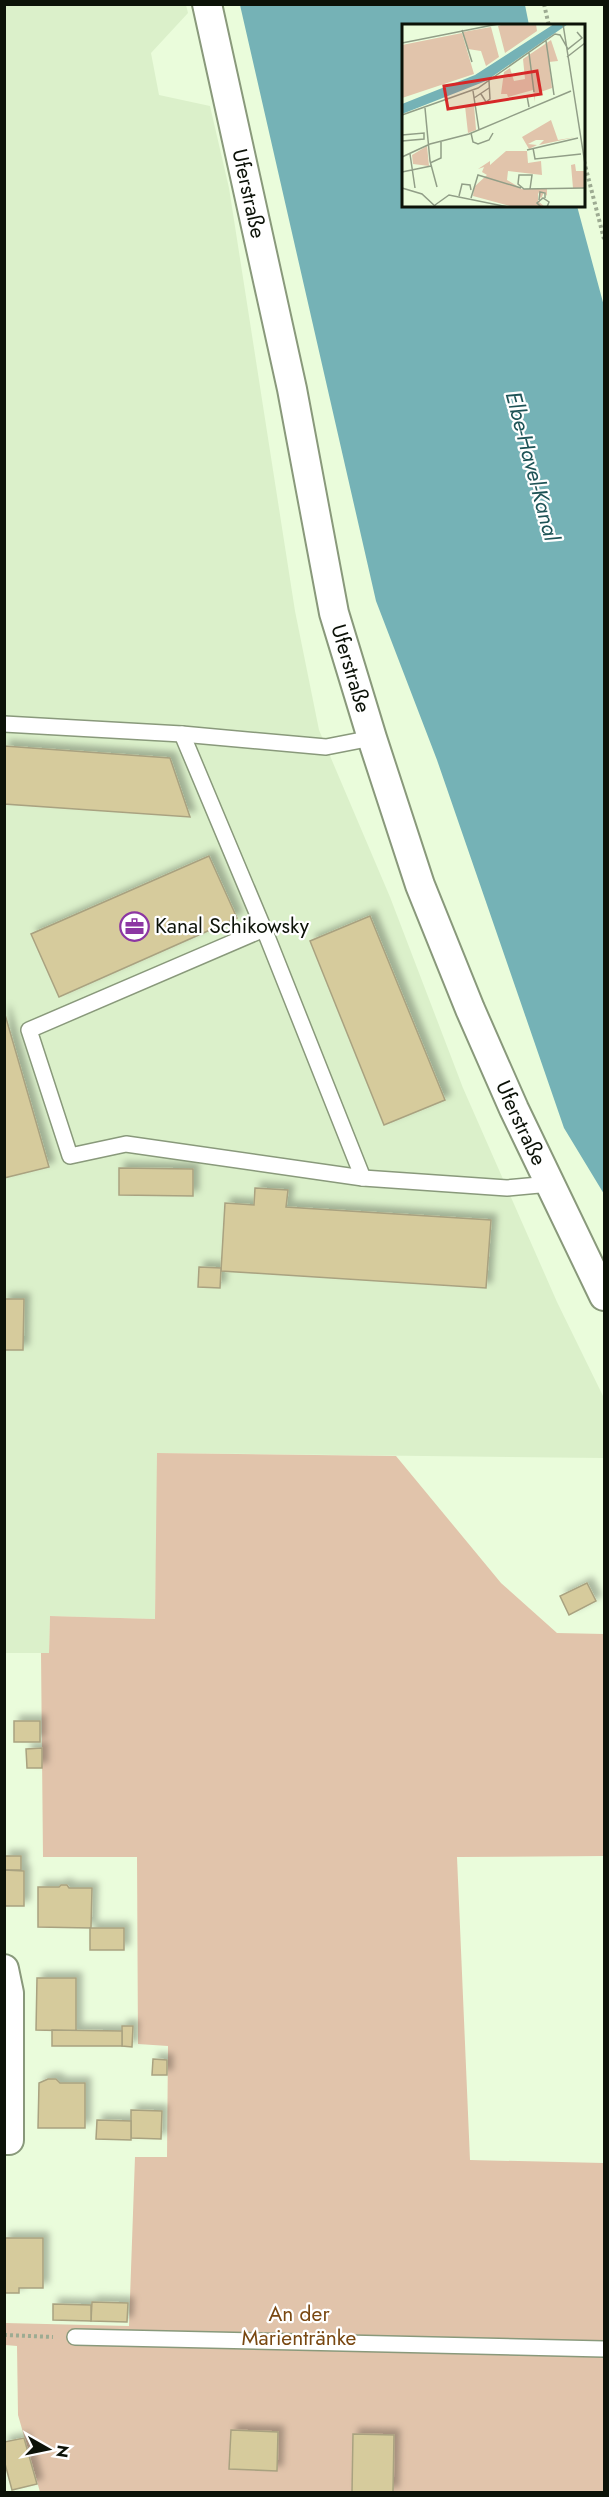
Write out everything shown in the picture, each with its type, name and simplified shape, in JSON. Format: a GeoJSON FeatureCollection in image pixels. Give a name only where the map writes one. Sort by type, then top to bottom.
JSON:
{"type":"FeatureCollection","features":[{"type":"Feature","properties":{"kind":"street","name":"Uferstraße"},"geometry":{"type":"LineString","coordinates":[[207,4],[292,389],[334,613],[372,738],[420,885],[514,1109],[604,1296]]}},
{"type":"Feature","properties":{"kind":"street"},"geometry":{"type":"LineString","coordinates":[[4,1969],[9,1993],[7,2140]]}},
{"type":"Feature","properties":{"kind":"lane"},"geometry":{"type":"LineString","coordinates":[[4,724],[182,734],[326,747],[372,738]]}},
{"type":"Feature","properties":{"kind":"lane"},"geometry":{"type":"LineString","coordinates":[[182,734],[264,929],[363,1178]]}},
{"type":"Feature","properties":{"kind":"lane"},"geometry":{"type":"LineString","coordinates":[[264,929],[29,1030],[70,1156],[126,1144],[363,1178],[507,1188],[550,1184]]}},
{"type":"Feature","properties":{"kind":"lane"},"geometry":{"type":"LineString","coordinates":[[75,2337],[604,2349]]}},
{"type":"Feature","properties":{"kind":"path"},"geometry":{"type":"LineString","coordinates":[[544,4],[549,24]]}},
{"type":"Feature","properties":{"kind":"path"},"geometry":{"type":"LineString","coordinates":[[585,165],[604,239]]}},
{"type":"Feature","properties":{"kind":"path"},"geometry":{"type":"LineString","coordinates":[[4,2335],[75,2337]]}},
{"type":"Feature","properties":{"kind":"shaded area"},"geometry":{"type":"Polygon","coordinates":[[[5,5],[186,5],[188,13],[151,53],[159,95],[210,106],[229,188],[295,611],[319,730],[390,897],[463,1088],[557,1302],[604,1398],[604,1458],[158,1453],[155,1619],[50,1616],[49,1653],[5,1653],[5,5]]]}},
{"type":"Feature","properties":{"kind":"green space","name":"An der Marientränke"},"geometry":{"type":"Polygon","coordinates":[[[157,1453],[396,1456],[501,1583],[557,1633],[604,1634],[604,1856],[457,1857],[470,2160],[604,2163],[604,2492],[40,2492],[18,2415],[17,2346],[5,2345],[5,2323],[129,2326],[135,2157],[167,2157],[168,2046],[138,2044],[137,1857],[43,1857],[41,1653],[49,1653],[50,1616],[155,1619],[157,1453]]]}},
{"type":"Feature","properties":{"kind":"water","name":"Elbe-Havel-Kanal"},"geometry":{"type":"Polygon","coordinates":[[[240,5],[525,5],[529,24],[402,24],[402,207],[577,207],[604,306],[604,1194],[564,1128],[437,760],[376,601],[240,5]]]}},
{"type":"Feature","properties":{"kind":"building"},"geometry":{"type":"Polygon","coordinates":[[[4,746],[170,758],[190,817],[4,804],[4,746]]]}},
{"type":"Feature","properties":{"kind":"building","name":"Kanal Schikowsky"},"geometry":{"type":"Polygon","coordinates":[[[209,856],[237,918],[59,997],[31,934],[209,856]]]}},
{"type":"Feature","properties":{"kind":"building"},"geometry":{"type":"Polygon","coordinates":[[[370,916],[445,1100],[384,1125],[310,941],[370,916]]]}},
{"type":"Feature","properties":{"kind":"building"},"geometry":{"type":"Polygon","coordinates":[[[4,1011],[49,1167],[4,1178],[4,1011]]]}},
{"type":"Feature","properties":{"kind":"building"},"geometry":{"type":"Polygon","coordinates":[[[119,1168],[193,1169],[193,1196],[119,1195],[119,1168]]]}},
{"type":"Feature","properties":{"kind":"building"},"geometry":{"type":"Polygon","coordinates":[[[255,1188],[288,1190],[286,1207],[491,1220],[486,1288],[221,1271],[225,1203],[254,1205],[255,1188]]]}},
{"type":"Feature","properties":{"kind":"building"},"geometry":{"type":"Polygon","coordinates":[[[199,1267],[221,1268],[220,1288],[198,1287],[199,1267]]]}},
{"type":"Feature","properties":{"kind":"building"},"geometry":{"type":"Polygon","coordinates":[[[4,1299],[24,1299],[23,1350],[4,1350],[4,1299]]]}},
{"type":"Feature","properties":{"kind":"building"},"geometry":{"type":"Polygon","coordinates":[[[587,1583],[596,1601],[569,1615],[560,1596],[587,1583]]]}},
{"type":"Feature","properties":{"kind":"building"},"geometry":{"type":"Polygon","coordinates":[[[14,1721],[40,1721],[40,1742],[14,1742],[14,1721]]]}},
{"type":"Feature","properties":{"kind":"building"},"geometry":{"type":"Polygon","coordinates":[[[42,1748],[42,1768],[27,1768],[26,1749],[42,1748]]]}},
{"type":"Feature","properties":{"kind":"building"},"geometry":{"type":"Polygon","coordinates":[[[4,1856],[21,1856],[21,1870],[4,1870],[4,1856]]]}},
{"type":"Feature","properties":{"kind":"building"},"geometry":{"type":"Polygon","coordinates":[[[4,1870],[24,1871],[24,1906],[4,1906],[4,1870]]]}},
{"type":"Feature","properties":{"kind":"building"},"geometry":{"type":"Polygon","coordinates":[[[67,1885],[69,1888],[92,1888],[91,1928],[38,1927],[38,1887],[59,1887],[67,1885]]]}},
{"type":"Feature","properties":{"kind":"building"},"geometry":{"type":"Polygon","coordinates":[[[90,1928],[124,1928],[124,1950],[90,1950],[90,1928]]]}},
{"type":"Feature","properties":{"kind":"building"},"geometry":{"type":"Polygon","coordinates":[[[37,1978],[76,1978],[76,2031],[36,2030],[37,1978]]]}},
{"type":"Feature","properties":{"kind":"building"},"geometry":{"type":"Polygon","coordinates":[[[122,2026],[133,2026],[132,2047],[122,2046],[122,2026]]]}},
{"type":"Feature","properties":{"kind":"building"},"geometry":{"type":"Polygon","coordinates":[[[52,2030],[122,2031],[122,2046],[52,2046],[52,2030]]]}},
{"type":"Feature","properties":{"kind":"building"},"geometry":{"type":"Polygon","coordinates":[[[153,2059],[167,2060],[167,2075],[152,2075],[153,2059]]]}},
{"type":"Feature","properties":{"kind":"building"},"geometry":{"type":"Polygon","coordinates":[[[48,2079],[56,2079],[60,2083],[85,2083],[85,2128],[38,2128],[39,2083],[48,2079]]]}},
{"type":"Feature","properties":{"kind":"building"},"geometry":{"type":"Polygon","coordinates":[[[131,2110],[162,2111],[161,2139],[131,2138],[131,2110]]]}},
{"type":"Feature","properties":{"kind":"building"},"geometry":{"type":"Polygon","coordinates":[[[97,2120],[131,2121],[131,2140],[96,2139],[97,2120]]]}},
{"type":"Feature","properties":{"kind":"building"},"geometry":{"type":"Polygon","coordinates":[[[4,2238],[43,2238],[43,2288],[19,2288],[19,2293],[4,2293],[4,2238]]]}},
{"type":"Feature","properties":{"kind":"building"},"geometry":{"type":"Polygon","coordinates":[[[92,2302],[128,2303],[127,2322],[91,2321],[92,2302]]]}},
{"type":"Feature","properties":{"kind":"building"},"geometry":{"type":"Polygon","coordinates":[[[53,2304],[91,2305],[91,2321],[53,2320],[53,2304]]]}},
{"type":"Feature","properties":{"kind":"building"},"geometry":{"type":"Polygon","coordinates":[[[231,2430],[278,2432],[277,2471],[229,2469],[231,2430]]]}},
{"type":"Feature","properties":{"kind":"building"},"geometry":{"type":"Polygon","coordinates":[[[353,2434],[394,2435],[393,2492],[352,2492],[353,2434]]]}},
{"type":"Feature","properties":{"kind":"building"},"geometry":{"type":"Polygon","coordinates":[[[24,2438],[37,2484],[12,2490],[4,2460],[4,2442],[24,2438]]]}},
{"type":"Feature","properties":{"kind":"place","name":"Kanal Schikowsky"},"geometry":{"type":"Point","coordinates":[134,926]}}]}
